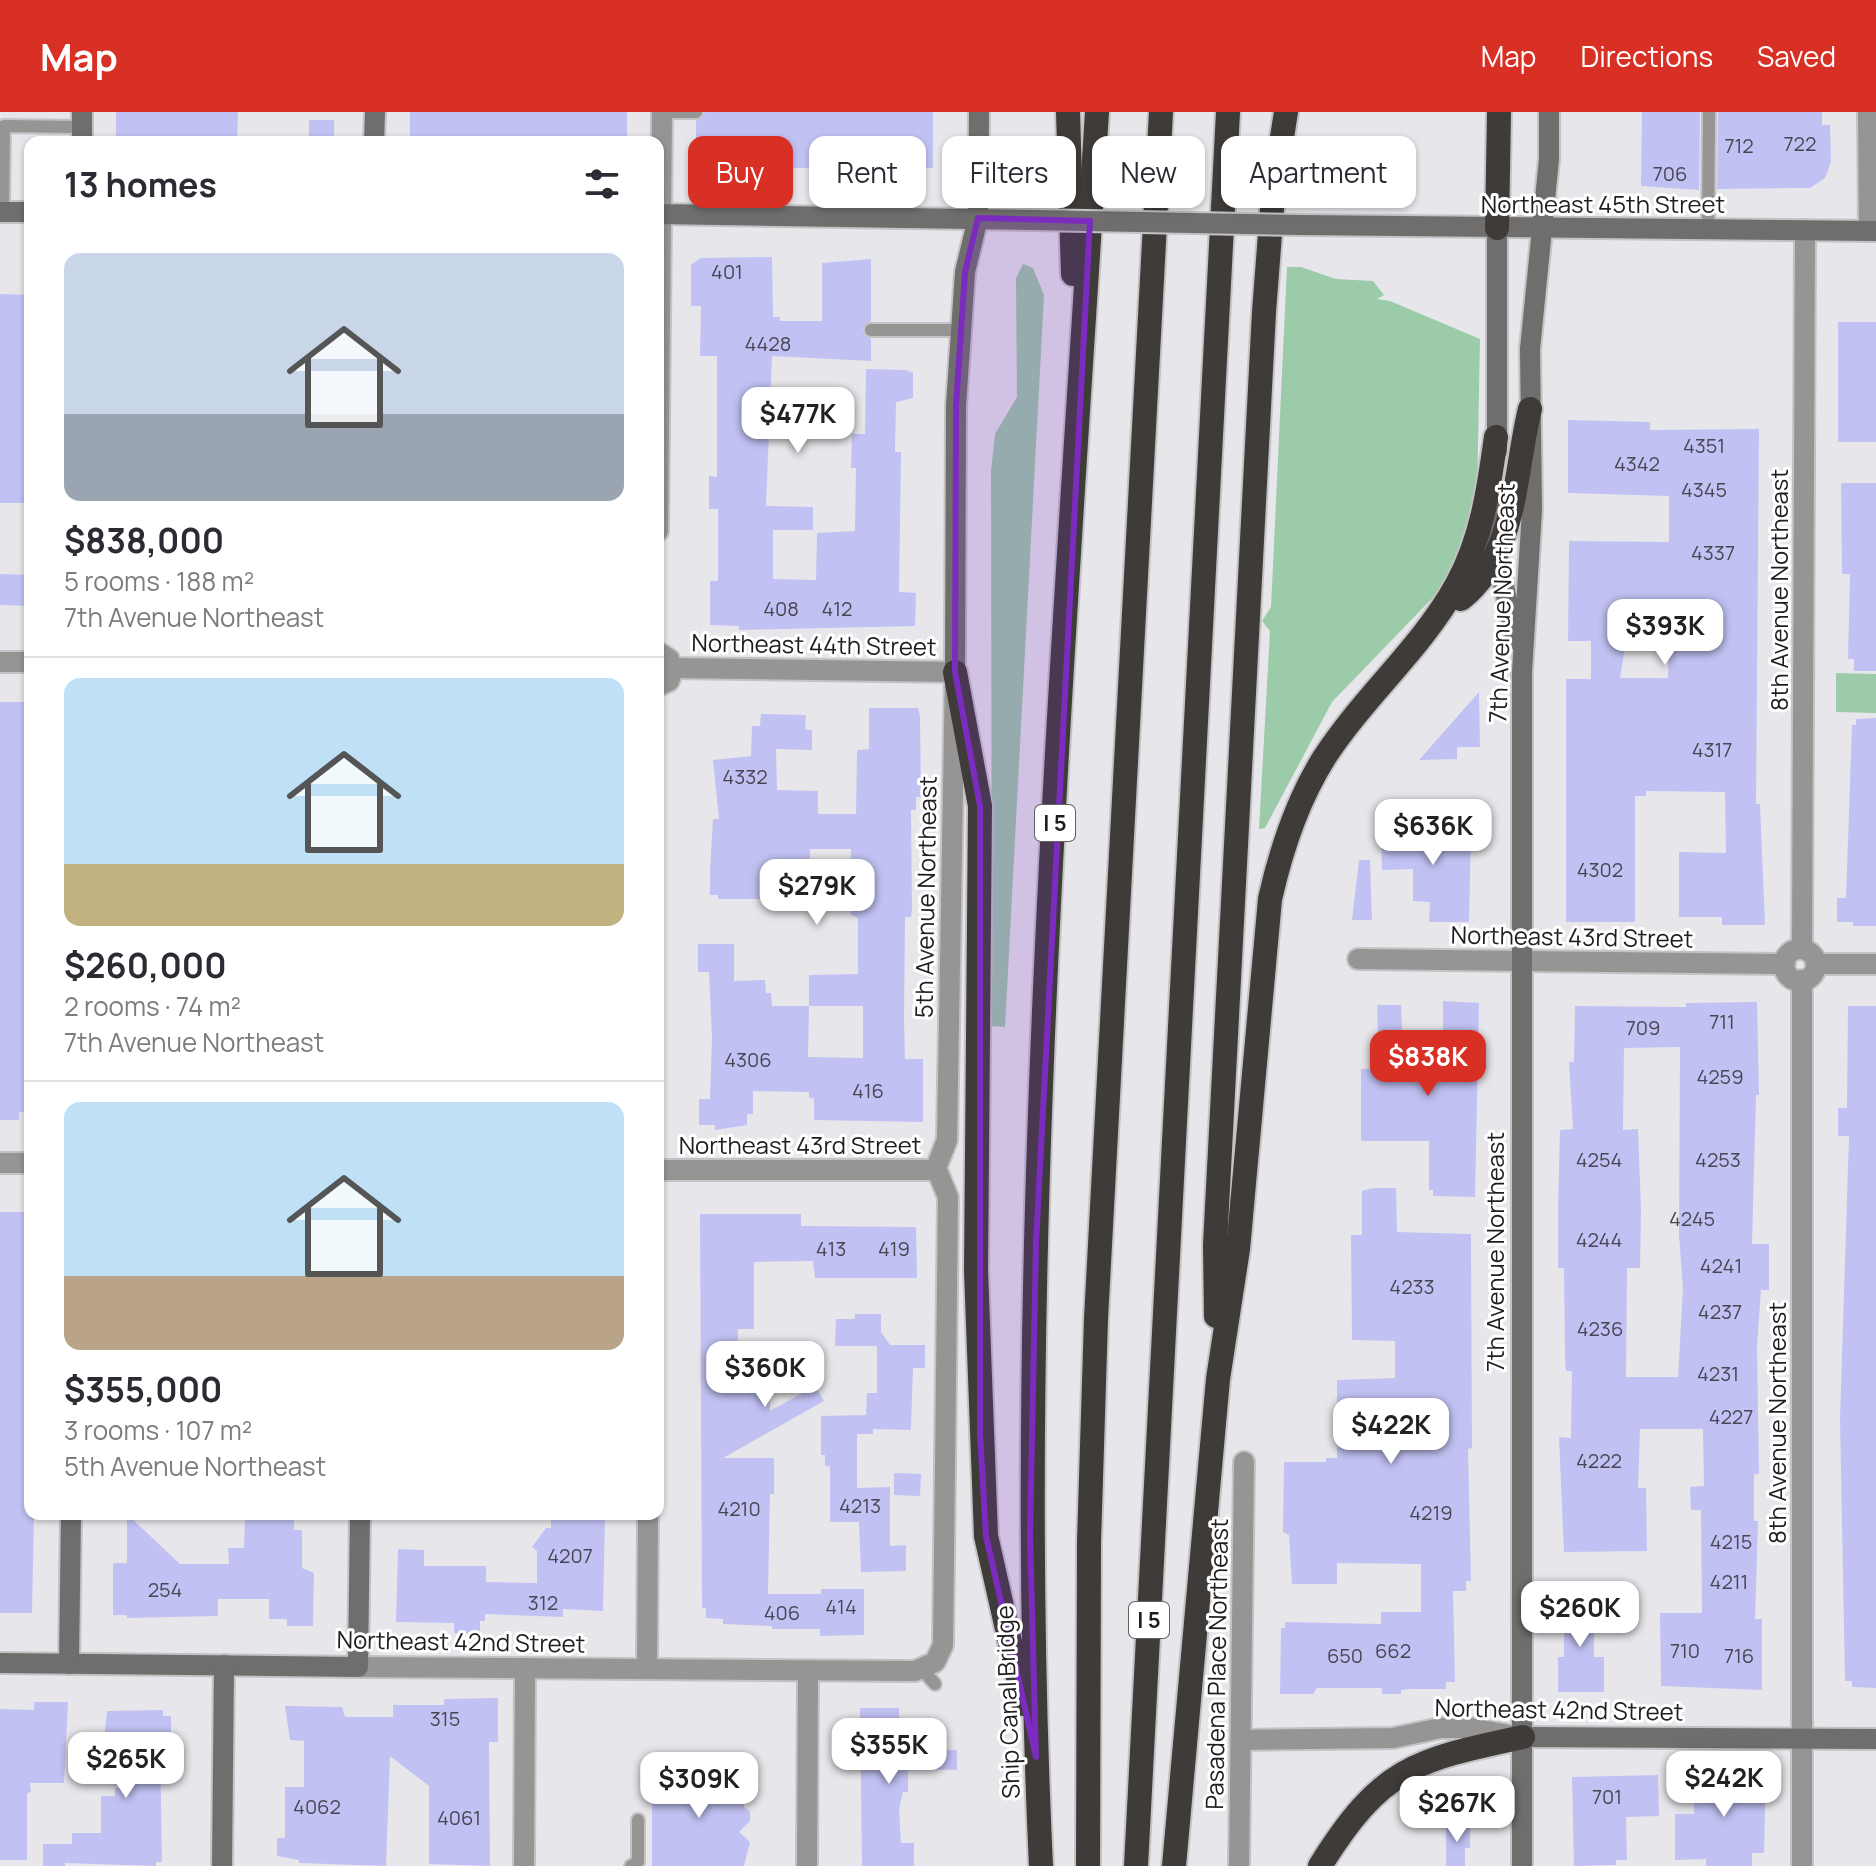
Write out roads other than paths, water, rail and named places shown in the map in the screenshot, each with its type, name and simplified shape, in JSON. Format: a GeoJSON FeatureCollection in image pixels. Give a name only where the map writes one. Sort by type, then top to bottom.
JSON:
{"type":"FeatureCollection","features":[{"type":"Feature","properties":{"kind":"highway"},"geometry":{"type":"LineString","coordinates":[[1068,112],[1077,433]]}},
{"type":"Feature","properties":{"kind":"highway","name":"I 5"},"geometry":{"type":"LineString","coordinates":[[1077,433],[1097,112]]}},
{"type":"Feature","properties":{"kind":"highway"},"geometry":{"type":"LineString","coordinates":[[1088,1866],[1089,1542],[1096,1319],[1161,112]]}},
{"type":"Feature","properties":{"kind":"highway","name":"I 5"},"geometry":{"type":"LineString","coordinates":[[1136,1866],[1228,112]]}},
{"type":"Feature","properties":{"kind":"highway"},"geometry":{"type":"LineString","coordinates":[[1218,1379],[1215,1245],[1261,359],[1273,195],[1286,112]]}},
{"type":"Feature","properties":{"kind":"highway"},"geometry":{"type":"LineString","coordinates":[[1497,228],[1499,112]]}},
{"type":"Feature","properties":{"kind":"highway"},"geometry":{"type":"LineString","coordinates":[[1437,619],[1467,594],[1496,551],[1512,510],[1530,409]]}},
{"type":"Feature","properties":{"kind":"highway","name":"Ship Canal Bridge"},"geometry":{"type":"LineString","coordinates":[[1041,1866],[1030,1535],[1036,1243],[1049,924],[1077,433]]}},
{"type":"Feature","properties":{"kind":"highway"},"geometry":{"type":"LineString","coordinates":[[1174,1866],[1218,1379],[1238,1249],[1268,921],[1277,868],[1299,807],[1324,758],[1437,619],[1458,583],[1478,536],[1487,503],[1496,437]]}},
{"type":"Feature","properties":{"kind":"highway"},"geometry":{"type":"LineString","coordinates":[[955,672],[980,806],[976,1271],[986,1536],[1036,1757]]}},
{"type":"Feature","properties":{"kind":"highway"},"geometry":{"type":"LineString","coordinates":[[1320,1866],[1365,1802],[1382,1785],[1434,1758],[1523,1737]]}},
{"type":"Feature","properties":{"kind":"main road"},"geometry":{"type":"LineString","coordinates":[[374,136],[375,112]]}},
{"type":"Feature","properties":{"kind":"main road","name":"5th Avenue Northeast"},"geometry":{"type":"LineString","coordinates":[[955,672],[956,406],[965,272],[978,218],[979,112]]}},
{"type":"Feature","properties":{"kind":"main road","name":"7th Avenue Northeast"},"geometry":{"type":"LineString","coordinates":[[1522,1866],[1523,1737],[1519,1600],[1522,672],[1532,510],[1532,322],[1549,159],[1549,112]]}},
{"type":"Feature","properties":{"kind":"main road"},"geometry":{"type":"LineString","coordinates":[[2,212],[24,212]]}},
{"type":"Feature","properties":{"kind":"main road","name":"Northeast 45th Street"},"geometry":{"type":"LineString","coordinates":[[664,214],[1542,229],[1872,231]]}},
{"type":"Feature","properties":{"kind":"main road"},"geometry":{"type":"LineString","coordinates":[[1497,228],[1496,551],[1522,672]]}},
{"type":"Feature","properties":{"kind":"main road"},"geometry":{"type":"LineString","coordinates":[[69,1664],[71,1520]]}},
{"type":"Feature","properties":{"kind":"main road"},"geometry":{"type":"LineString","coordinates":[[358,1667],[360,1520]]}},
{"type":"Feature","properties":{"kind":"main road","name":"Northeast 42nd Street"},"geometry":{"type":"LineString","coordinates":[[0,1663],[358,1667]]}},
{"type":"Feature","properties":{"kind":"main road"},"geometry":{"type":"LineString","coordinates":[[222,1866],[224,1665]]}},
{"type":"Feature","properties":{"kind":"main road","name":"Northeast 42nd Street"},"geometry":{"type":"LineString","coordinates":[[1523,1737],[1876,1739]]}},
{"type":"Feature","properties":{"kind":"street"},"geometry":{"type":"LineString","coordinates":[[662,112],[662,136]]}},
{"type":"Feature","properties":{"kind":"street"},"geometry":{"type":"LineString","coordinates":[[1868,112],[1872,231]]}},
{"type":"Feature","properties":{"kind":"street","name":"8th Avenue Northeast"},"geometry":{"type":"LineString","coordinates":[[1802,1866],[1807,964],[1805,230]]}},
{"type":"Feature","properties":{"kind":"street"},"geometry":{"type":"LineString","coordinates":[[664,656],[673,668],[669,681],[664,683]]}},
{"type":"Feature","properties":{"kind":"street"},"geometry":{"type":"LineString","coordinates":[[0,662],[24,662]]}},
{"type":"Feature","properties":{"kind":"street","name":"Northeast 44th Street"},"geometry":{"type":"LineString","coordinates":[[673,668],[955,672]]}},
{"type":"Feature","properties":{"kind":"street","name":"5th Avenue Northeast"},"geometry":{"type":"LineString","coordinates":[[936,1170],[947,1140],[955,672]]}},
{"type":"Feature","properties":{"kind":"street","name":"Northeast 43rd Street"},"geometry":{"type":"LineString","coordinates":[[1358,959],[1785,964],[1790,953],[1807,964]]}},
{"type":"Feature","properties":{"kind":"street"},"geometry":{"type":"LineString","coordinates":[[1807,964],[1876,964]]}},
{"type":"Feature","properties":{"kind":"street"},"geometry":{"type":"LineString","coordinates":[[0,1163],[24,1163]]}},
{"type":"Feature","properties":{"kind":"street","name":"Northeast 43rd Street"},"geometry":{"type":"LineString","coordinates":[[664,1170],[936,1170]]}},
{"type":"Feature","properties":{"kind":"street","name":"Northeast 42nd Street"},"geometry":{"type":"LineString","coordinates":[[358,1667],[808,1671],[928,1676],[943,1640],[948,1197],[936,1170]]}},
{"type":"Feature","properties":{"kind":"street","name":"Pasadena Place Northeast"},"geometry":{"type":"LineString","coordinates":[[1239,1866],[1244,1462]]}},
{"type":"Feature","properties":{"kind":"street"},"geometry":{"type":"LineString","coordinates":[[647,1669],[648,1520]]}},
{"type":"Feature","properties":{"kind":"street"},"geometry":{"type":"LineString","coordinates":[[524,1866],[525,1668]]}},
{"type":"Feature","properties":{"kind":"street"},"geometry":{"type":"LineString","coordinates":[[807,1866],[808,1671]]}},
{"type":"Feature","properties":{"kind":"street","name":"Northeast 42nd Street"},"geometry":{"type":"LineString","coordinates":[[1241,1740],[1393,1738],[1441,1728],[1471,1728],[1523,1737]]}},
{"type":"Feature","properties":{"kind":"lane"},"geometry":{"type":"LineString","coordinates":[[662,112],[696,112]]}},
{"type":"Feature","properties":{"kind":"lane"},"geometry":{"type":"LineString","coordinates":[[1708,230],[1709,112]]}},
{"type":"Feature","properties":{"kind":"lane"},"geometry":{"type":"LineString","coordinates":[[2,212],[4,126],[82,127]]}},
{"type":"Feature","properties":{"kind":"lane"},"geometry":{"type":"LineString","coordinates":[[871,330],[960,330]]}},
{"type":"Feature","properties":{"kind":"lane"},"geometry":{"type":"LineString","coordinates":[[631,1866],[638,1862],[638,1820]]}}]}
